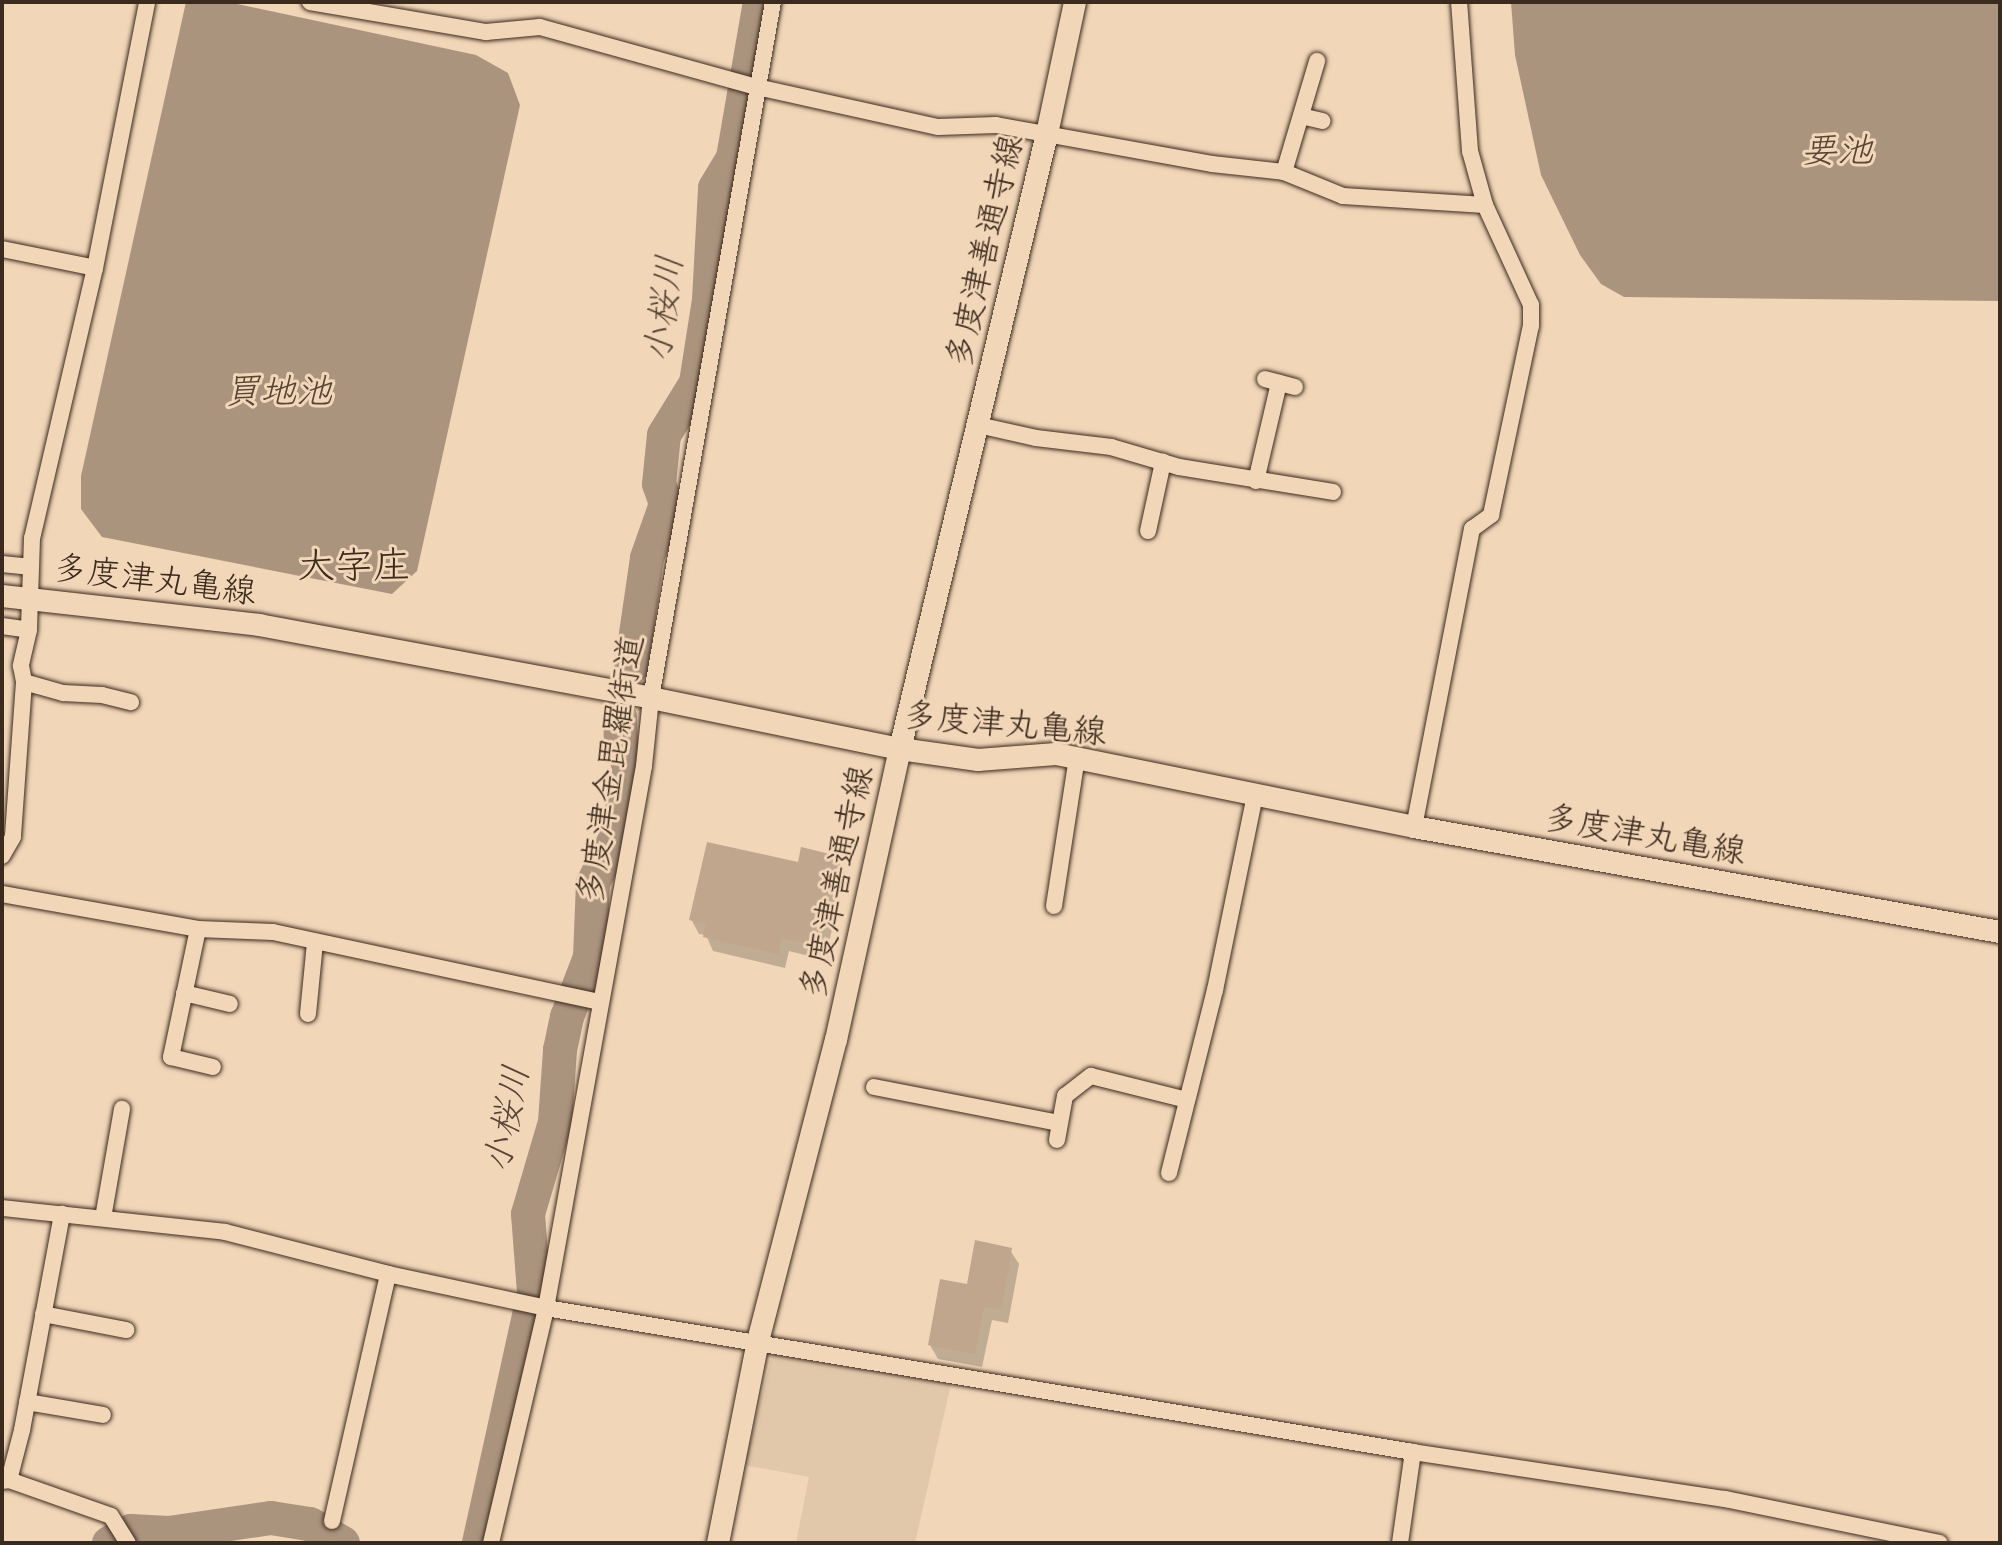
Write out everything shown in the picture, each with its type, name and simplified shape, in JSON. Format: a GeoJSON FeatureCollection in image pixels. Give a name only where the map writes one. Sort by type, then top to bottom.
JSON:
{"type":"FeatureCollection","features":[{"type":"Feature","properties":{"kind":"main road","name":"多度津善通寺線"},"geometry":{"type":"LineString","coordinates":[[718,1543],[758,1341],[836,1040],[900,749],[1047,134],[1075,2]]}},
{"type":"Feature","properties":{"kind":"main road","name":"多度津丸亀線"},"geometry":{"type":"LineString","coordinates":[[2,596],[259,625],[651,698],[900,749],[978,760],[1056,754],[1414,827],[2000,932]]}},
{"type":"Feature","properties":{"kind":"street"},"geometry":{"type":"LineString","coordinates":[[2,856],[13,837],[24,682],[21,666],[29,630],[32,538],[95,268],[147,2]]}},
{"type":"Feature","properties":{"kind":"street"},"geometry":{"type":"LineString","coordinates":[[310,2],[392,9],[486,32],[540,27],[757,87],[938,127],[996,125],[1212,164],[1284,172],[1343,196],[1485,205]]}},
{"type":"Feature","properties":{"kind":"street","name":"多度津金毘羅街道"},"geometry":{"type":"LineString","coordinates":[[491,1543],[593,1000],[644,766],[651,698],[773,2]]}},
{"type":"Feature","properties":{"kind":"street"},"geometry":{"type":"LineString","coordinates":[[1414,827],[1472,529],[1491,515],[1531,326],[1531,305],[1485,205],[1470,151],[1459,2]]}},
{"type":"Feature","properties":{"kind":"street"},"geometry":{"type":"LineString","coordinates":[[1284,172],[1317,61]]}},
{"type":"Feature","properties":{"kind":"street"},"geometry":{"type":"LineString","coordinates":[[1301,116],[1322,121]]}},
{"type":"Feature","properties":{"kind":"street"},"geometry":{"type":"LineString","coordinates":[[2,249],[95,268]]}},
{"type":"Feature","properties":{"kind":"street"},"geometry":{"type":"LineString","coordinates":[[1256,481],[1280,383]]}},
{"type":"Feature","properties":{"kind":"street"},"geometry":{"type":"LineString","coordinates":[[978,425],[1036,438],[1111,447],[1163,462],[1256,481],[1333,492]]}},
{"type":"Feature","properties":{"kind":"street"},"geometry":{"type":"LineString","coordinates":[[1148,531],[1163,462]]}},
{"type":"Feature","properties":{"kind":"street"},"geometry":{"type":"LineString","coordinates":[[2,564],[29,567]]}},
{"type":"Feature","properties":{"kind":"street"},"geometry":{"type":"LineString","coordinates":[[2,626],[29,630]]}},
{"type":"Feature","properties":{"kind":"street"},"geometry":{"type":"LineString","coordinates":[[24,682],[63,693],[102,695],[131,702]]}},
{"type":"Feature","properties":{"kind":"street"},"geometry":{"type":"LineString","coordinates":[[1054,906],[1077,758]]}},
{"type":"Feature","properties":{"kind":"street"},"geometry":{"type":"LineString","coordinates":[[1169,1173],[1215,990],[1255,795]]}},
{"type":"Feature","properties":{"kind":"street"},"geometry":{"type":"LineString","coordinates":[[2,894],[198,929],[273,932],[593,1000]]}},
{"type":"Feature","properties":{"kind":"street"},"geometry":{"type":"LineString","coordinates":[[198,929],[171,1057],[213,1067]]}},
{"type":"Feature","properties":{"kind":"street"},"geometry":{"type":"LineString","coordinates":[[308,1014],[315,943]]}},
{"type":"Feature","properties":{"kind":"street"},"geometry":{"type":"LineString","coordinates":[[184,993],[230,1004]]}},
{"type":"Feature","properties":{"kind":"street"},"geometry":{"type":"LineString","coordinates":[[1057,1140],[1065,1096],[1091,1076],[1187,1100]]}},
{"type":"Feature","properties":{"kind":"street"},"geometry":{"type":"LineString","coordinates":[[874,1087],[1060,1123]]}},
{"type":"Feature","properties":{"kind":"street"},"geometry":{"type":"LineString","coordinates":[[103,1218],[122,1109]]}},
{"type":"Feature","properties":{"kind":"street"},"geometry":{"type":"LineString","coordinates":[[2,1208],[225,1232],[388,1274],[535,1305],[1413,1452],[1725,1499],[1940,1543]]}},
{"type":"Feature","properties":{"kind":"street"},"geometry":{"type":"LineString","coordinates":[[62,1214],[27,1402],[5,1480],[111,1516],[125,1536]]}},
{"type":"Feature","properties":{"kind":"street"},"geometry":{"type":"LineString","coordinates":[[332,1521],[347,1494],[388,1274]]}},
{"type":"Feature","properties":{"kind":"street"},"geometry":{"type":"LineString","coordinates":[[43,1314],[126,1330]]}},
{"type":"Feature","properties":{"kind":"street"},"geometry":{"type":"LineString","coordinates":[[27,1402],[103,1415]]}},
{"type":"Feature","properties":{"kind":"street"},"geometry":{"type":"LineString","coordinates":[[1400,1543],[1413,1452]]}},
{"type":"Feature","properties":{"kind":"shaded area"},"geometry":{"type":"Polygon","coordinates":[[[773,1351],[951,1384],[915,1543],[796,1543],[809,1477],[744,1465],[773,1351]]]}},
{"type":"Feature","properties":{"kind":"water","name":"買地池"},"geometry":{"type":"Polygon","coordinates":[[[186,2],[228,2],[476,55],[508,73],[520,105],[417,571],[392,594],[102,537],[81,509],[81,476],[186,2]]]}},
{"type":"Feature","properties":{"kind":"water","name":"要池"},"geometry":{"type":"Polygon","coordinates":[[[1511,2],[2000,3],[2000,301],[1624,297],[1601,284],[1580,255],[1541,175],[1515,55],[1511,2]]]}},
{"type":"Feature","properties":{"kind":"building"},"geometry":{"type":"Polygon","coordinates":[[[707,842],[798,862],[801,847],[838,856],[817,946],[782,938],[778,954],[703,937],[706,924],[689,920],[707,842]]]}},
{"type":"Feature","properties":{"kind":"building"},"geometry":{"type":"Polygon","coordinates":[[[975,1240],[1012,1248],[1001,1310],[984,1307],[975,1354],[928,1345],[940,1279],[967,1284],[975,1240]]]}},
{"type":"Feature","properties":{"kind":"waterway","name":"小桜川"},"geometry":{"type":"LineString","coordinates":[[631,668],[647,558],[666,504],[659,484],[664,435],[696,383],[709,300],[715,188],[733,158],[760,2]]}},
{"type":"Feature","properties":{"kind":"waterway","name":"小桜川"},"geometry":{"type":"LineString","coordinates":[[479,1543],[534,1292],[528,1214],[555,1122],[560,1050],[567,1017],[590,957],[593,883],[617,835],[630,769],[621,744],[620,717]]}},
{"type":"Feature","properties":{"kind":"waterway","name":"小桜川"},"geometry":{"type":"LineString","coordinates":[[109,1543],[131,1531],[169,1533],[271,1518],[310,1524],[343,1543]]}},
{"type":"Feature","properties":{"kind":"district","name":"大字庄"},"geometry":{"type":"Point","coordinates":[354,566]}}]}
